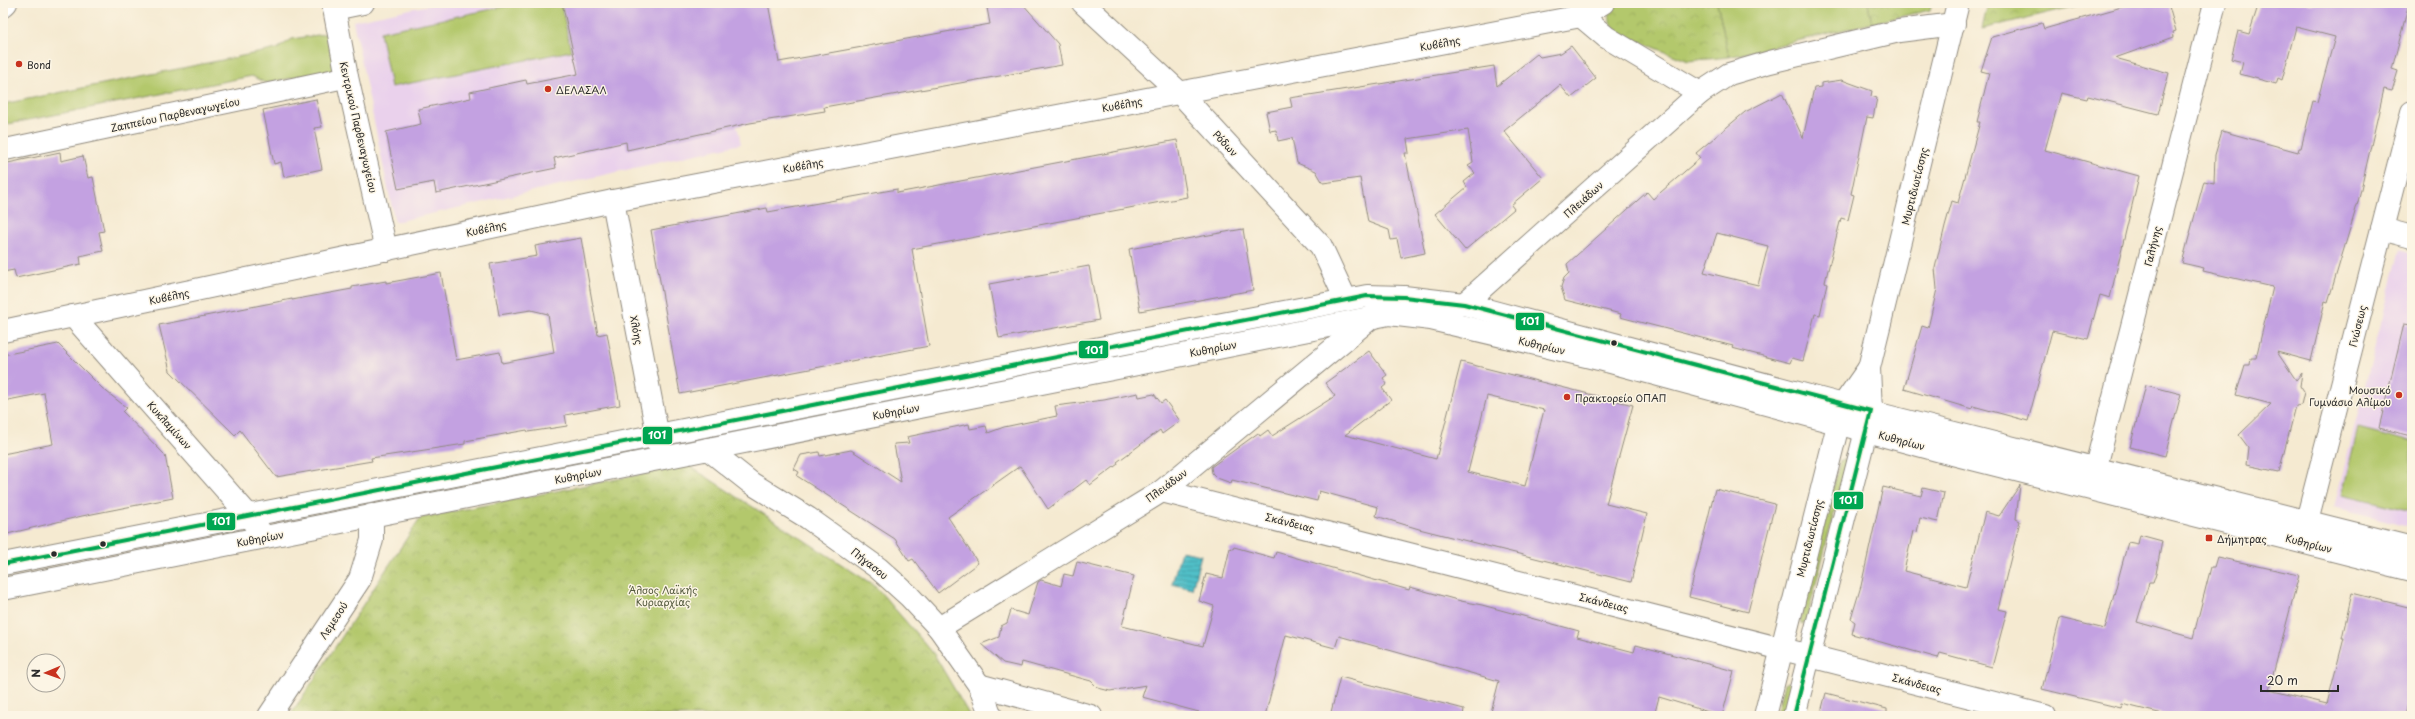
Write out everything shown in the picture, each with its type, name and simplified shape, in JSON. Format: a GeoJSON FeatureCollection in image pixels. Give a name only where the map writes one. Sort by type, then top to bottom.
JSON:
{"type":"FeatureCollection","features":[{"type":"Feature","properties":{"kind":"street"},"geometry":{"type":"LineString","coordinates":[[3,6],[6,3]]}},
{"type":"Feature","properties":{"kind":"street"},"geometry":{"type":"LineString","coordinates":[[334,6],[363,3]]}},
{"type":"Feature","properties":{"kind":"street","name":"Ρόδων"},"geometry":{"type":"LineString","coordinates":[[1083,3],[1180,93],[1321,246],[1346,300]]}},
{"type":"Feature","properties":{"kind":"street","name":"Κυβέλης"},"geometry":{"type":"LineString","coordinates":[[3,331],[613,201],[1581,16],[1603,3]]}},
{"type":"Feature","properties":{"kind":"street","name":"Μυρτιδιωτίσσης"},"geometry":{"type":"LineString","coordinates":[[1794,716],[1868,421],[1869,368],[1958,3]]}},
{"type":"Feature","properties":{"kind":"street","name":"Γαλήνης"},"geometry":{"type":"LineString","coordinates":[[2090,489],[2215,3]]}},
{"type":"Feature","properties":{"kind":"street","name":"Κεντρικού Παρθεναγωγείου"},"geometry":{"type":"LineString","coordinates":[[334,6],[347,77],[386,250]]}},
{"type":"Feature","properties":{"kind":"street"},"geometry":{"type":"LineString","coordinates":[[1581,16],[1606,37],[1700,93]]}},
{"type":"Feature","properties":{"kind":"street","name":"Πλειάδων"},"geometry":{"type":"LineString","coordinates":[[1464,304],[1700,93],[1729,74],[1770,62],[1899,31],[1954,24]]}},
{"type":"Feature","properties":{"kind":"street","name":"Ζαππείου Παρθεναγωγείου"},"geometry":{"type":"LineString","coordinates":[[3,150],[347,77]]}},
{"type":"Feature","properties":{"kind":"street","name":"Γνώσεως"},"geometry":{"type":"LineString","coordinates":[[2304,531],[2412,112]]}},
{"type":"Feature","properties":{"kind":"street","name":"Χλόης"},"geometry":{"type":"LineString","coordinates":[[613,201],[662,458]]}},
{"type":"Feature","properties":{"kind":"street"},"geometry":{"type":"LineString","coordinates":[[2382,229],[2412,237]]}},
{"type":"Feature","properties":{"kind":"street","name":"Κυθηρίων"},"geometry":{"type":"LineString","coordinates":[[3,564],[1346,300],[1383,295],[1464,304],[1841,414]]}},
{"type":"Feature","properties":{"kind":"street","name":"Κυθηρίων"},"geometry":{"type":"LineString","coordinates":[[3,589],[1389,314],[1431,319],[1841,414],[2090,489],[2304,531],[2412,548]]}},
{"type":"Feature","properties":{"kind":"street","name":"Κυκλαμίνων"},"geometry":{"type":"LineString","coordinates":[[73,316],[249,516],[264,537]]}},
{"type":"Feature","properties":{"kind":"street","name":"Πλειάδων"},"geometry":{"type":"LineString","coordinates":[[939,628],[1162,490],[1373,316]]}},
{"type":"Feature","properties":{"kind":"street","name":"Μυρτιδιωτίσσης"},"geometry":{"type":"LineString","coordinates":[[1765,716],[1841,414],[1869,368]]}},
{"type":"Feature","properties":{"kind":"street","name":"Κυθηρίων"},"geometry":{"type":"LineString","coordinates":[[1868,421],[2096,467],[2304,531],[2412,570]]}},
{"type":"Feature","properties":{"kind":"street","name":"Πήγασου"},"geometry":{"type":"LineString","coordinates":[[708,449],[751,483],[808,518],[878,568],[939,628],[979,685],[991,716]]}},
{"type":"Feature","properties":{"kind":"street","name":"Σκάνδειας"},"geometry":{"type":"LineString","coordinates":[[1162,490],[2045,716]]}},
{"type":"Feature","properties":{"kind":"street","name":"Λεμεσού"},"geometry":{"type":"LineString","coordinates":[[269,716],[360,579],[372,540],[372,515]]}},
{"type":"Feature","properties":{"kind":"street"},"geometry":{"type":"LineString","coordinates":[[979,685],[1091,716]]}},
{"type":"Feature","properties":{"kind":"shaded area","name":"ΔΕΛΑΣΑΛ"},"geometry":{"type":"Polygon","coordinates":[[[439,3],[711,3],[741,144],[395,222],[353,21],[439,3]]]}},
{"type":"Feature","properties":{"kind":"shaded area"},"geometry":{"type":"Polygon","coordinates":[[[2400,249],[2412,253],[2412,527],[2334,507],[2400,249]]]}},
{"type":"Feature","properties":{"kind":"green space"},"geometry":{"type":"Polygon","coordinates":[[[522,3],[561,3],[571,51],[391,87],[380,32],[522,3]]]}},
{"type":"Feature","properties":{"kind":"green space"},"geometry":{"type":"Polygon","coordinates":[[[1617,3],[1717,3],[1729,57],[1688,61],[1616,32],[1610,22],[1609,10],[1617,3]]]}},
{"type":"Feature","properties":{"kind":"green space"},"geometry":{"type":"Polygon","coordinates":[[[1717,3],[1868,3],[1872,23],[1729,57],[1717,3]]]}},
{"type":"Feature","properties":{"kind":"green space"},"geometry":{"type":"Polygon","coordinates":[[[1868,3],[1932,3],[1930,10],[1872,23],[1868,3]]]}},
{"type":"Feature","properties":{"kind":"green space"},"geometry":{"type":"Polygon","coordinates":[[[1988,3],[2088,3],[1982,29],[1988,3]]]}},
{"type":"Feature","properties":{"kind":"green space"},"geometry":{"type":"Polygon","coordinates":[[[330,33],[336,70],[265,83],[252,76],[3,125],[3,104],[277,49],[292,39],[330,33]]]}},
{"type":"Feature","properties":{"kind":"green space"},"geometry":{"type":"Polygon","coordinates":[[[2358,428],[2412,442],[2412,511],[2342,494],[2358,428]]]}},
{"type":"Feature","properties":{"kind":"green space"},"geometry":{"type":"Polygon","coordinates":[[[1844,459],[1847,463],[1806,622],[1801,624],[1800,620],[1840,461],[1844,459]]]}},
{"type":"Feature","properties":{"kind":"green space","name":"Άλσος Λαϊκής Κυριαρχίας"},"geometry":{"type":"Polygon","coordinates":[[[688,465],[875,586],[934,654],[970,716],[290,716],[420,518],[688,465]]]}},
{"type":"Feature","properties":{"kind":"green space"},"geometry":{"type":"Polygon","coordinates":[[[1788,682],[1791,685],[1783,716],[1776,716],[1784,684],[1788,682]]]}},
{"type":"Feature","properties":{"kind":"water"},"geometry":{"type":"Polygon","coordinates":[[[1181,551],[1201,555],[1192,589],[1172,584],[1181,551]]]}},
{"type":"Feature","properties":{"kind":"building"},"geometry":{"type":"Polygon","coordinates":[[[562,3],[768,3],[779,62],[990,24],[987,8],[1022,3],[1058,44],[1062,65],[824,107],[825,111],[750,123],[627,150],[626,142],[554,158],[556,168],[436,193],[434,182],[398,189],[386,132],[421,124],[418,109],[471,98],[470,92],[526,80],[527,84],[578,74],[562,3]]]}},
{"type":"Feature","properties":{"kind":"building"},"geometry":{"type":"Polygon","coordinates":[[[2136,3],[2168,3],[2176,31],[2173,32],[2174,37],[2115,58],[2169,73],[2158,114],[2088,96],[2087,99],[2061,93],[2045,150],[2139,176],[2110,298],[2100,295],[2088,339],[2052,331],[2028,421],[1973,406],[1972,409],[1904,389],[1922,326],[1928,328],[1937,289],[1935,268],[1945,226],[1952,201],[1958,203],[1980,122],[1977,122],[1989,73],[1981,71],[1992,37],[2042,23],[2044,29],[2136,3]]]}},
{"type":"Feature","properties":{"kind":"building"},"geometry":{"type":"Polygon","coordinates":[[[2259,3],[2409,3],[2392,69],[2398,71],[2392,91],[2384,89],[2358,202],[2328,302],[2325,301],[2311,361],[2277,352],[2296,380],[2302,373],[2300,386],[2304,392],[2301,405],[2296,406],[2279,472],[2246,465],[2248,447],[2239,435],[2271,404],[2236,395],[2245,365],[2250,365],[2251,358],[2256,358],[2273,287],[2203,271],[2204,268],[2182,263],[2204,181],[2214,183],[2215,155],[2222,131],[2298,152],[2299,148],[2301,148],[2313,101],[2317,102],[2335,37],[2296,27],[2282,80],[2278,78],[2276,84],[2240,74],[2243,62],[2231,59],[2238,31],[2249,34],[2259,3]]]}},
{"type":"Feature","properties":{"kind":"building"},"geometry":{"type":"Polygon","coordinates":[[[1571,46],[1596,78],[1571,98],[1560,85],[1504,131],[1543,178],[1511,205],[1514,209],[1465,250],[1435,214],[1467,187],[1464,182],[1475,173],[1468,165],[1473,162],[1468,130],[1407,139],[1409,153],[1405,153],[1425,253],[1401,258],[1397,239],[1391,240],[1389,230],[1368,222],[1360,178],[1323,183],[1316,171],[1297,163],[1292,138],[1278,141],[1276,130],[1270,131],[1266,112],[1292,107],[1290,98],[1494,66],[1497,86],[1537,54],[1540,57],[1561,53],[1571,46]]]}},
{"type":"Feature","properties":{"kind":"building"},"geometry":{"type":"Polygon","coordinates":[[[1842,80],[1872,91],[1871,96],[1877,98],[1873,118],[1867,117],[1851,194],[1854,195],[1848,220],[1841,218],[1825,282],[1827,283],[1820,315],[1815,314],[1803,361],[1792,358],[1790,363],[1732,348],[1733,346],[1620,317],[1621,314],[1565,300],[1561,287],[1564,278],[1569,273],[1567,264],[1647,192],[1653,199],[1700,158],[1696,153],[1745,112],[1782,93],[1803,138],[1814,88],[1821,87],[1821,83],[1842,80]],[[1717,233],[1704,272],[1758,285],[1768,246],[1717,233]]]}},
{"type":"Feature","properties":{"kind":"building"},"geometry":{"type":"Polygon","coordinates":[[[316,99],[322,127],[314,128],[322,169],[284,177],[281,162],[274,164],[263,110],[316,99]]]}},
{"type":"Feature","properties":{"kind":"building"},"geometry":{"type":"Polygon","coordinates":[[[1177,140],[1187,197],[912,249],[929,346],[680,394],[651,230],[767,208],[768,212],[897,189],[897,193],[1177,140]]]}},
{"type":"Feature","properties":{"kind":"building"},"geometry":{"type":"Polygon","coordinates":[[[60,152],[61,161],[83,156],[88,178],[93,177],[104,231],[99,232],[103,251],[80,256],[81,264],[16,278],[14,270],[3,272],[3,164],[60,152]]]}},
{"type":"Feature","properties":{"kind":"building"},"geometry":{"type":"Polygon","coordinates":[[[1243,229],[1253,290],[1140,311],[1129,249],[1243,229]]]}},
{"type":"Feature","properties":{"kind":"building"},"geometry":{"type":"Polygon","coordinates":[[[581,238],[598,335],[607,333],[620,405],[565,415],[567,426],[528,432],[527,430],[465,441],[465,444],[371,458],[372,461],[276,477],[240,430],[235,435],[170,371],[159,325],[352,289],[352,287],[386,281],[386,283],[441,273],[456,360],[500,352],[502,363],[554,353],[548,314],[531,310],[499,315],[490,264],[537,256],[535,246],[581,238]]]}},
{"type":"Feature","properties":{"kind":"building"},"geometry":{"type":"Polygon","coordinates":[[[1089,266],[1099,320],[999,338],[989,284],[1089,266]]]}},
{"type":"Feature","properties":{"kind":"building","name":"Μουσικό Γυμνάσιο Αλίμου"},"geometry":{"type":"Polygon","coordinates":[[[2404,324],[2412,325],[2412,436],[2379,428],[2404,324]]]}},
{"type":"Feature","properties":{"kind":"building"},"geometry":{"type":"Polygon","coordinates":[[[58,344],[102,388],[127,408],[123,412],[165,455],[173,498],[82,516],[3,535],[3,454],[53,444],[44,393],[3,401],[3,355],[58,344]]]}},
{"type":"Feature","properties":{"kind":"building"},"geometry":{"type":"Polygon","coordinates":[[[1369,351],[1387,375],[1383,378],[1387,384],[1382,388],[1391,400],[1345,435],[1436,459],[1461,362],[1633,405],[1606,504],[1647,514],[1631,582],[1419,529],[1376,516],[1378,507],[1319,491],[1317,501],[1232,480],[1231,483],[1217,478],[1212,473],[1211,467],[1258,433],[1260,436],[1268,430],[1272,436],[1335,396],[1325,383],[1369,351]],[[1487,396],[1468,472],[1525,486],[1544,410],[1487,396]]]}},
{"type":"Feature","properties":{"kind":"building"},"geometry":{"type":"Polygon","coordinates":[[[2146,385],[2181,394],[2165,456],[2130,447],[2146,385]]]}},
{"type":"Feature","properties":{"kind":"building"},"geometry":{"type":"Polygon","coordinates":[[[1138,393],[1139,397],[1154,394],[1161,403],[1165,400],[1180,421],[1162,434],[1160,430],[1117,462],[1118,464],[1090,485],[1086,480],[1048,509],[1020,466],[948,517],[978,563],[938,593],[913,559],[909,561],[895,539],[797,476],[799,472],[794,469],[801,455],[819,452],[820,456],[851,450],[901,482],[894,444],[909,443],[907,437],[969,424],[970,429],[986,426],[988,433],[1004,427],[1057,416],[1055,406],[1104,400],[1138,393]]]}},
{"type":"Feature","properties":{"kind":"building"},"geometry":{"type":"Polygon","coordinates":[[[2020,485],[2016,519],[2020,521],[1998,609],[2007,611],[1992,667],[1940,653],[1938,658],[1852,634],[1855,622],[1851,619],[1861,586],[1883,487],[1921,496],[1923,488],[1944,493],[1938,522],[1920,518],[1917,532],[1913,531],[1904,571],[1966,587],[1985,512],[1999,516],[2020,485]]]}},
{"type":"Feature","properties":{"kind":"building"},"geometry":{"type":"Polygon","coordinates":[[[1715,489],[1775,504],[1748,612],[1689,597],[1715,489]]]}},
{"type":"Feature","properties":{"kind":"building"},"geometry":{"type":"Polygon","coordinates":[[[2140,535],[2162,541],[2156,574],[2153,583],[2149,583],[2137,622],[2193,638],[2211,567],[2214,567],[2217,557],[2299,575],[2269,690],[2327,704],[2344,638],[2342,638],[2352,593],[2412,608],[2412,687],[2405,716],[2171,716],[2122,704],[2121,708],[2042,689],[2060,618],[2105,629],[2128,542],[2138,544],[2140,535]]]}},
{"type":"Feature","properties":{"kind":"building"},"geometry":{"type":"Polygon","coordinates":[[[1234,547],[1274,558],[1276,552],[1409,590],[1410,587],[1461,601],[1482,605],[1579,631],[1577,637],[1634,652],[1636,645],[1734,671],[1722,716],[1659,697],[1654,716],[1490,716],[1499,681],[1339,636],[1335,648],[1286,635],[1265,716],[1197,716],[1199,712],[1142,697],[1146,685],[1110,691],[1098,688],[1091,681],[1022,662],[1021,667],[1003,663],[981,644],[999,637],[1001,626],[1007,623],[1011,610],[1028,615],[1038,582],[1041,580],[1061,586],[1064,574],[1073,576],[1077,562],[1134,576],[1122,626],[1203,646],[1214,606],[1199,601],[1206,574],[1223,578],[1230,548],[1233,549],[1234,547]]]}},
{"type":"Feature","properties":{"kind":"building"},"geometry":{"type":"Polygon","coordinates":[[[1340,677],[1464,709],[1463,716],[1330,716],[1340,677]]]}},
{"type":"Feature","properties":{"kind":"building"},"geometry":{"type":"Polygon","coordinates":[[[1826,693],[1887,709],[1887,716],[1820,716],[1826,693]]]}},
{"type":"Feature","properties":{"kind":"transit line","name":"101"},"geometry":{"type":"LineString","coordinates":[[3,564],[1367,296],[1404,297],[1464,304],[1871,411],[1794,716]]}},
{"type":"Feature","properties":{"kind":"place","name":"Bond"},"geometry":{"type":"Point","coordinates":[19,64]}},
{"type":"Feature","properties":{"kind":"place","name":"ΔΕΛΑΣΑΛ"},"geometry":{"type":"Point","coordinates":[548,89]}},
{"type":"Feature","properties":{"kind":"place","name":"Μουσικό Γυμνάσιο Αλίμου"},"geometry":{"type":"Point","coordinates":[2399,395]}},
{"type":"Feature","properties":{"kind":"place","name":"Πρακτορείο ΟΠΑΠ"},"geometry":{"type":"Point","coordinates":[1567,397]}},
{"type":"Feature","properties":{"kind":"place","name":"Δήμητρας"},"geometry":{"type":"Point","coordinates":[2209,538]}}]}
